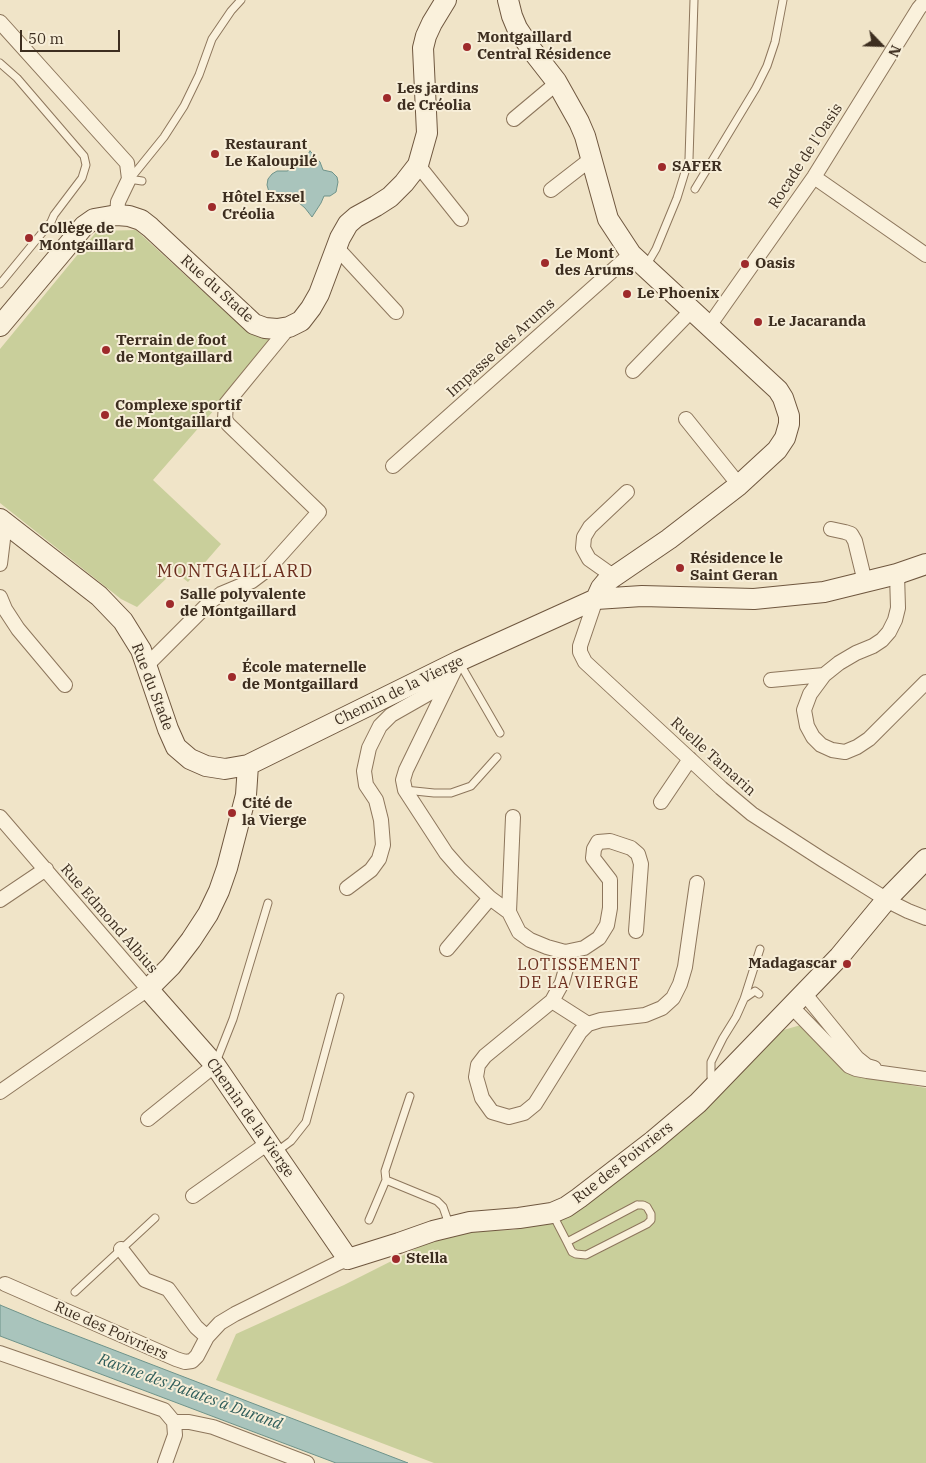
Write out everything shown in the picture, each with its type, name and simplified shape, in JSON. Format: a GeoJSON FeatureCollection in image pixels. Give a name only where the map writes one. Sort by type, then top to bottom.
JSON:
{"type":"FeatureCollection","features":[{"type":"Feature","properties":{"kind":"street"},"geometry":{"type":"LineString","coordinates":[[146,666],[221,594],[252,581],[268,569],[319,512],[228,424],[225,418],[226,404],[289,327],[301,321],[311,308],[319,294],[340,238],[352,220],[390,197],[418,165],[427,133],[423,48],[432,22],[446,0]]}},
{"type":"Feature","properties":{"kind":"street"},"geometry":{"type":"LineString","coordinates":[[508,0],[517,28],[557,83],[579,122],[585,136],[608,219],[631,254],[778,390],[789,416],[785,438],[777,450],[739,485],[669,539],[613,576],[600,588],[596,599],[651,596],[754,599],[824,592],[896,574],[926,564]]}},
{"type":"Feature","properties":{"kind":"street","name":"Rocade de l'Oasis"},"geometry":{"type":"LineString","coordinates":[[709,326],[814,177],[919,8],[926,0]]}},
{"type":"Feature","properties":{"kind":"street"},"geometry":{"type":"LineString","coordinates":[[0,22],[127,163],[136,180],[118,202],[117,215]]}},
{"type":"Feature","properties":{"kind":"street"},"geometry":{"type":"LineString","coordinates":[[514,120],[557,83]]}},
{"type":"Feature","properties":{"kind":"street"},"geometry":{"type":"LineString","coordinates":[[551,190],[591,159]]}},
{"type":"Feature","properties":{"kind":"street"},"geometry":{"type":"LineString","coordinates":[[418,165],[461,219]]}},
{"type":"Feature","properties":{"kind":"street"},"geometry":{"type":"LineString","coordinates":[[814,177],[926,256]]}},
{"type":"Feature","properties":{"kind":"street","name":"Rue du Stade"},"geometry":{"type":"LineString","coordinates":[[0,326],[84,226],[94,219],[117,215],[141,220],[150,227],[254,324],[277,329],[289,327]]}},
{"type":"Feature","properties":{"kind":"street"},"geometry":{"type":"LineString","coordinates":[[336,248],[396,312]]}},
{"type":"Feature","properties":{"kind":"street","name":"Impasse des Arums"},"geometry":{"type":"LineString","coordinates":[[393,466],[631,254]]}},
{"type":"Feature","properties":{"kind":"street"},"geometry":{"type":"LineString","coordinates":[[633,370],[692,310]]}},
{"type":"Feature","properties":{"kind":"street"},"geometry":{"type":"LineString","coordinates":[[686,419],[739,485]]}},
{"type":"Feature","properties":{"kind":"street"},"geometry":{"type":"LineString","coordinates":[[613,576],[589,559],[583,548],[584,537],[590,527],[627,492]]}},
{"type":"Feature","properties":{"kind":"street"},"geometry":{"type":"LineString","coordinates":[[0,564],[2,521]]}},
{"type":"Feature","properties":{"kind":"street","name":"Rue du Stade"},"geometry":{"type":"LineString","coordinates":[[2,521],[99,596],[123,621],[141,650],[176,747],[190,759],[206,766],[225,768],[248,765]]}},
{"type":"Feature","properties":{"kind":"street"},"geometry":{"type":"LineString","coordinates":[[831,529],[851,534],[855,541],[865,582]]}},
{"type":"Feature","properties":{"kind":"street"},"geometry":{"type":"LineString","coordinates":[[896,574],[898,608],[890,632],[873,646],[856,653],[824,675],[810,694],[804,710],[807,726],[813,737],[821,745],[832,750],[845,752],[858,747],[869,739],[926,682]]}},
{"type":"Feature","properties":{"kind":"street"},"geometry":{"type":"LineString","coordinates":[[0,597],[18,630],[65,684]]}},
{"type":"Feature","properties":{"kind":"street","name":"Chemin de la Vierge"},"geometry":{"type":"LineString","coordinates":[[248,765],[459,661],[596,599]]}},
{"type":"Feature","properties":{"kind":"street","name":"Ruelle Tamarin"},"geometry":{"type":"LineString","coordinates":[[596,599],[580,646],[582,658],[586,662],[690,760],[752,814],[887,899],[908,911],[926,918]]}},
{"type":"Feature","properties":{"kind":"street"},"geometry":{"type":"LineString","coordinates":[[459,661],[406,770],[403,780],[405,790],[446,853],[490,898],[509,912],[520,932],[530,940],[565,952],[584,948],[599,938],[607,925],[610,908],[610,880],[593,858],[594,849],[598,842],[610,841],[630,848],[638,854],[641,864],[636,930]]}},
{"type":"Feature","properties":{"kind":"street"},"geometry":{"type":"LineString","coordinates":[[771,680],[824,675]]}},
{"type":"Feature","properties":{"kind":"street"},"geometry":{"type":"LineString","coordinates":[[347,888],[371,870],[378,859],[383,845],[381,820],[376,800],[366,785],[364,770],[369,748],[380,726],[391,716],[449,682]]}},
{"type":"Feature","properties":{"kind":"street"},"geometry":{"type":"LineString","coordinates":[[662,802],[690,760]]}},
{"type":"Feature","properties":{"kind":"street"},"geometry":{"type":"LineString","coordinates":[[148,989],[171,966],[191,940],[208,914],[219,892],[246,796],[248,765]]}},
{"type":"Feature","properties":{"kind":"street","name":"Rue Edmond Albius"},"geometry":{"type":"LineString","coordinates":[[0,817],[148,989],[0,1092]]}},
{"type":"Feature","properties":{"kind":"street"},"geometry":{"type":"LineString","coordinates":[[509,912],[513,817]]}},
{"type":"Feature","properties":{"kind":"street","name":"Rue des Poivriers"},"geometry":{"type":"LineString","coordinates":[[5,1284],[176,1360],[185,1362],[192,1361],[197,1356],[207,1337],[220,1323],[338,1263],[434,1231],[470,1222],[552,1213],[566,1207],[653,1141],[692,1108],[853,941],[887,899],[926,859]]}},
{"type":"Feature","properties":{"kind":"street","name":"Rue Edmond Albius"},"geometry":{"type":"LineString","coordinates":[[0,900],[46,869]]}},
{"type":"Feature","properties":{"kind":"street"},"geometry":{"type":"LineString","coordinates":[[565,952],[567,965],[562,984],[552,1002],[485,1056],[478,1065],[476,1077],[482,1098],[492,1112],[509,1117],[524,1113],[535,1104],[580,1032],[588,1024],[602,1020],[646,1015],[662,1008],[673,998],[685,967],[697,883]]}},
{"type":"Feature","properties":{"kind":"street"},"geometry":{"type":"LineString","coordinates":[[447,949],[490,898]]}},
{"type":"Feature","properties":{"kind":"street","name":"Chemin de la Vierge"},"geometry":{"type":"LineString","coordinates":[[148,989],[215,1065],[348,1259]]}},
{"type":"Feature","properties":{"kind":"street"},"geometry":{"type":"LineString","coordinates":[[797,999],[849,1066],[867,1071],[926,1079]]}},
{"type":"Feature","properties":{"kind":"street"},"geometry":{"type":"LineString","coordinates":[[552,1002],[588,1024]]}},
{"type":"Feature","properties":{"kind":"street"},"geometry":{"type":"LineString","coordinates":[[148,1119],[215,1065]]}},
{"type":"Feature","properties":{"kind":"street"},"geometry":{"type":"LineString","coordinates":[[193,1196],[271,1148]]}},
{"type":"Feature","properties":{"kind":"street"},"geometry":{"type":"LineString","coordinates":[[121,1249],[145,1280],[168,1290],[196,1327],[207,1337]]}},
{"type":"Feature","properties":{"kind":"street"},"geometry":{"type":"LineString","coordinates":[[0,1353],[164,1410],[174,1422],[175,1435],[165,1463]]}},
{"type":"Feature","properties":{"kind":"street"},"geometry":{"type":"LineString","coordinates":[[174,1422],[189,1422],[212,1427],[307,1463]]}},
{"type":"Feature","properties":{"kind":"lane"},"geometry":{"type":"LineString","coordinates":[[136,180],[184,106],[199,75],[212,39],[241,0]]}},
{"type":"Feature","properties":{"kind":"lane"},"geometry":{"type":"LineString","coordinates":[[646,268],[677,198],[689,159],[694,0]]}},
{"type":"Feature","properties":{"kind":"lane"},"geometry":{"type":"LineString","coordinates":[[695,189],[756,88],[767,66],[783,0]]}},
{"type":"Feature","properties":{"kind":"lane"},"geometry":{"type":"LineString","coordinates":[[0,63],[17,78],[84,156],[86,165],[82,178],[54,215],[51,222],[0,284]]}},
{"type":"Feature","properties":{"kind":"lane"},"geometry":{"type":"LineString","coordinates":[[459,661],[500,733]]}},
{"type":"Feature","properties":{"kind":"lane"},"geometry":{"type":"LineString","coordinates":[[405,790],[451,793],[471,786],[497,757]]}},
{"type":"Feature","properties":{"kind":"lane"},"geometry":{"type":"LineString","coordinates":[[215,1065],[233,1019],[268,903]]}},
{"type":"Feature","properties":{"kind":"lane"},"geometry":{"type":"LineString","coordinates":[[716,1083],[711,1077],[711,1062],[744,999],[760,949]]}},
{"type":"Feature","properties":{"kind":"lane"},"geometry":{"type":"LineString","coordinates":[[744,999],[755,991],[759,994]]}},
{"type":"Feature","properties":{"kind":"lane"},"geometry":{"type":"LineString","coordinates":[[271,1148],[290,1141],[306,1122],[340,996]]}},
{"type":"Feature","properties":{"kind":"lane"},"geometry":{"type":"LineString","coordinates":[[369,1220],[386,1180],[385,1171],[410,1096]]}},
{"type":"Feature","properties":{"kind":"lane"},"geometry":{"type":"LineString","coordinates":[[386,1180],[437,1201],[443,1207],[450,1227]]}},
{"type":"Feature","properties":{"kind":"lane"},"geometry":{"type":"LineString","coordinates":[[552,1213],[572,1252],[586,1255],[647,1224],[651,1220],[652,1214],[647,1207],[637,1205],[567,1242]]}},
{"type":"Feature","properties":{"kind":"lane"},"geometry":{"type":"LineString","coordinates":[[75,1292],[155,1218]]}},
{"type":"Feature","properties":{"kind":"green space","name":"Complexe sportif de Montgaillard"},"geometry":{"type":"Polygon","coordinates":[[[136,230],[232,318],[246,328],[268,339],[270,346],[153,480],[221,544],[188,582],[174,571],[137,607],[121,599],[0,503],[0,349],[97,231],[136,230]]]}},
{"type":"Feature","properties":{"kind":"green space"},"geometry":{"type":"Polygon","coordinates":[[[801,1025],[849,1074],[926,1088],[926,1463],[434,1463],[216,1380],[236,1334],[344,1285],[449,1232],[513,1230],[562,1218],[780,1031],[801,1025]]]}},
{"type":"Feature","properties":{"kind":"water"},"geometry":{"type":"Polygon","coordinates":[[[310,151],[320,162],[323,170],[332,172],[337,177],[338,182],[336,192],[330,196],[324,196],[312,217],[298,202],[273,196],[269,192],[267,185],[268,179],[272,174],[277,171],[287,171],[296,168],[303,162],[310,151]]]}},
{"type":"Feature","properties":{"kind":"water","name":"Ravine des Patates à Durand"},"geometry":{"type":"Polygon","coordinates":[[[0,1305],[408,1463],[336,1463],[0,1336],[0,1305]]]}},
{"type":"Feature","properties":{"kind":"place","name":"Montgaillard Central Résidence"},"geometry":{"type":"Point","coordinates":[467,47]}},
{"type":"Feature","properties":{"kind":"place","name":"Les jardins de Créolia"},"geometry":{"type":"Point","coordinates":[387,98]}},
{"type":"Feature","properties":{"kind":"place","name":"Restaurant Le Kaloupilé"},"geometry":{"type":"Point","coordinates":[215,154]}},
{"type":"Feature","properties":{"kind":"place","name":"SAFER"},"geometry":{"type":"Point","coordinates":[662,167]}},
{"type":"Feature","properties":{"kind":"place","name":"Hôtel Exsel Créolia"},"geometry":{"type":"Point","coordinates":[212,207]}},
{"type":"Feature","properties":{"kind":"place","name":"Collège de Montgaillard"},"geometry":{"type":"Point","coordinates":[29,238]}},
{"type":"Feature","properties":{"kind":"place","name":"Le Mont des Arums"},"geometry":{"type":"Point","coordinates":[545,263]}},
{"type":"Feature","properties":{"kind":"place","name":"Oasis"},"geometry":{"type":"Point","coordinates":[745,264]}},
{"type":"Feature","properties":{"kind":"place","name":"Le Phoenix"},"geometry":{"type":"Point","coordinates":[627,294]}},
{"type":"Feature","properties":{"kind":"place","name":"Le Jacaranda"},"geometry":{"type":"Point","coordinates":[758,322]}},
{"type":"Feature","properties":{"kind":"place","name":"Terrain de foot de Montgaillard"},"geometry":{"type":"Point","coordinates":[106,350]}},
{"type":"Feature","properties":{"kind":"place","name":"Complexe sportif de Montgaillard"},"geometry":{"type":"Point","coordinates":[105,415]}},
{"type":"Feature","properties":{"kind":"place","name":"Résidence le Saint Geran"},"geometry":{"type":"Point","coordinates":[680,568]}},
{"type":"Feature","properties":{"kind":"place","name":"Salle polyvalente de Montgaillard"},"geometry":{"type":"Point","coordinates":[170,604]}},
{"type":"Feature","properties":{"kind":"place","name":"École maternelle de Montgaillard"},"geometry":{"type":"Point","coordinates":[232,677]}},
{"type":"Feature","properties":{"kind":"place","name":"Cité de la Vierge"},"geometry":{"type":"Point","coordinates":[232,813]}},
{"type":"Feature","properties":{"kind":"place","name":"Madagascar"},"geometry":{"type":"Point","coordinates":[847,964]}},
{"type":"Feature","properties":{"kind":"place","name":"Stella"},"geometry":{"type":"Point","coordinates":[396,1259]}},
{"type":"Feature","properties":{"kind":"district","name":"MONTGAILLARD"},"geometry":{"type":"Point","coordinates":[235,572]}},
{"type":"Feature","properties":{"kind":"district","name":"LOTISSEMENT DE LA VIERGE"},"geometry":{"type":"Point","coordinates":[579,974]}}]}
